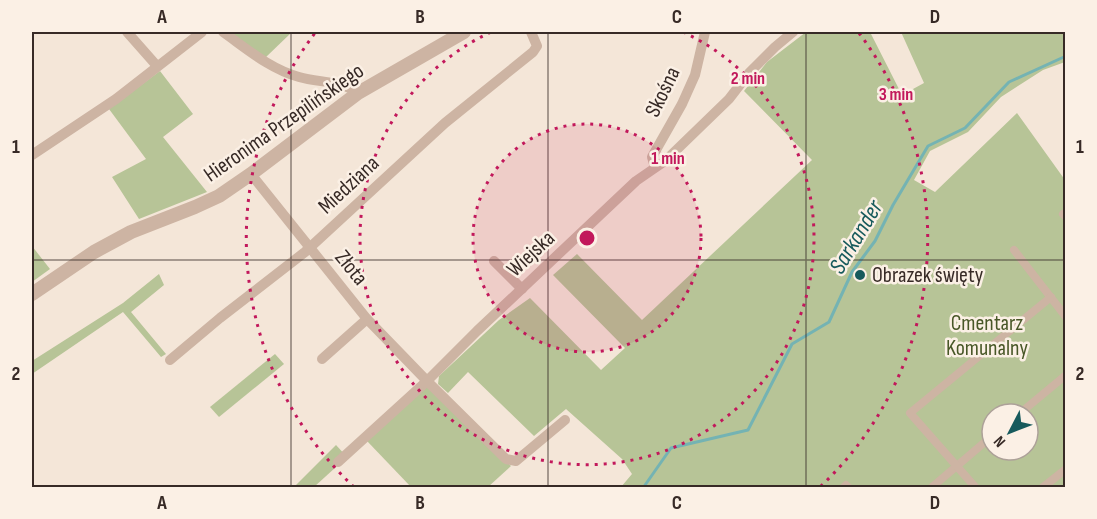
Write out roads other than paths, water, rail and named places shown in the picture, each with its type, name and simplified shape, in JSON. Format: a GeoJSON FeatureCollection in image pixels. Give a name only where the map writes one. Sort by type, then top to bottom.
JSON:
{"type":"FeatureCollection","features":[{"type":"Feature","properties":{"kind":"street"},"geometry":{"type":"LineString","coordinates":[[127,32],[157,66]]}},
{"type":"Feature","properties":{"kind":"street"},"geometry":{"type":"LineString","coordinates":[[32,155],[116,99],[202,32]]}},
{"type":"Feature","properties":{"kind":"street"},"geometry":{"type":"LineString","coordinates":[[223,32],[255,56],[283,71],[301,78],[345,86],[358,93]]}},
{"type":"Feature","properties":{"kind":"street","name":"Hieronima Przepilińskiego"},"geometry":{"type":"LineString","coordinates":[[32,294],[94,252],[131,232],[207,202],[251,174],[358,93],[464,32]]}},
{"type":"Feature","properties":{"kind":"street","name":"Miedziana"},"geometry":{"type":"LineString","coordinates":[[170,360],[309,248],[445,123],[533,52],[537,46],[531,32]]}},
{"type":"Feature","properties":{"kind":"street","name":"Skośna"},"geometry":{"type":"LineString","coordinates":[[655,167],[652,157],[682,104],[695,75],[705,32]]}},
{"type":"Feature","properties":{"kind":"street","name":"Wiejska"},"geometry":{"type":"LineString","coordinates":[[338,462],[427,381],[636,181],[665,161],[729,99],[749,73],[793,32]]}},
{"type":"Feature","properties":{"kind":"street","name":"Złota"},"geometry":{"type":"LineString","coordinates":[[251,174],[367,319],[427,381]]}},
{"type":"Feature","properties":{"kind":"street"},"geometry":{"type":"LineString","coordinates":[[1014,250],[1065,317]]}},
{"type":"Feature","properties":{"kind":"street"},"geometry":{"type":"LineString","coordinates":[[494,261],[522,289]]}},
{"type":"Feature","properties":{"kind":"street"},"geometry":{"type":"LineString","coordinates":[[976,488],[910,413],[1051,297]]}},
{"type":"Feature","properties":{"kind":"street"},"geometry":{"type":"LineString","coordinates":[[322,358],[367,319]]}},
{"type":"Feature","properties":{"kind":"street"},"geometry":{"type":"LineString","coordinates":[[1032,402],[1065,375]]}},
{"type":"Feature","properties":{"kind":"street"},"geometry":{"type":"LineString","coordinates":[[427,381],[506,459],[516,461],[564,420]]}},
{"type":"Feature","properties":{"kind":"street"},"geometry":{"type":"LineString","coordinates":[[931,488],[980,446]]}},
{"type":"Feature","properties":{"kind":"street"},"geometry":{"type":"LineString","coordinates":[[1042,488],[1065,469]]}},
{"type":"Feature","properties":{"kind":"street"},"geometry":{"type":"LineString","coordinates":[[843,488],[846,485],[849,488]]}},
{"type":"Feature","properties":{"kind":"waterway","name":"Sarkander"},"geometry":{"type":"LineString","coordinates":[[643,488],[671,448],[748,430],[792,344],[829,322],[852,272],[875,241],[893,205],[928,146],[965,128],[1009,82],[1066,56]]}},
{"type":"Feature","properties":{"kind":"place","name":"Obrazek święty"},"geometry":{"type":"Point","coordinates":[860,275]}},
{"type":"Feature","properties":{"kind":"park label","name":"Cmentarz Komunalny"},"geometry":{"type":"Point","coordinates":[987,336]}}]}
